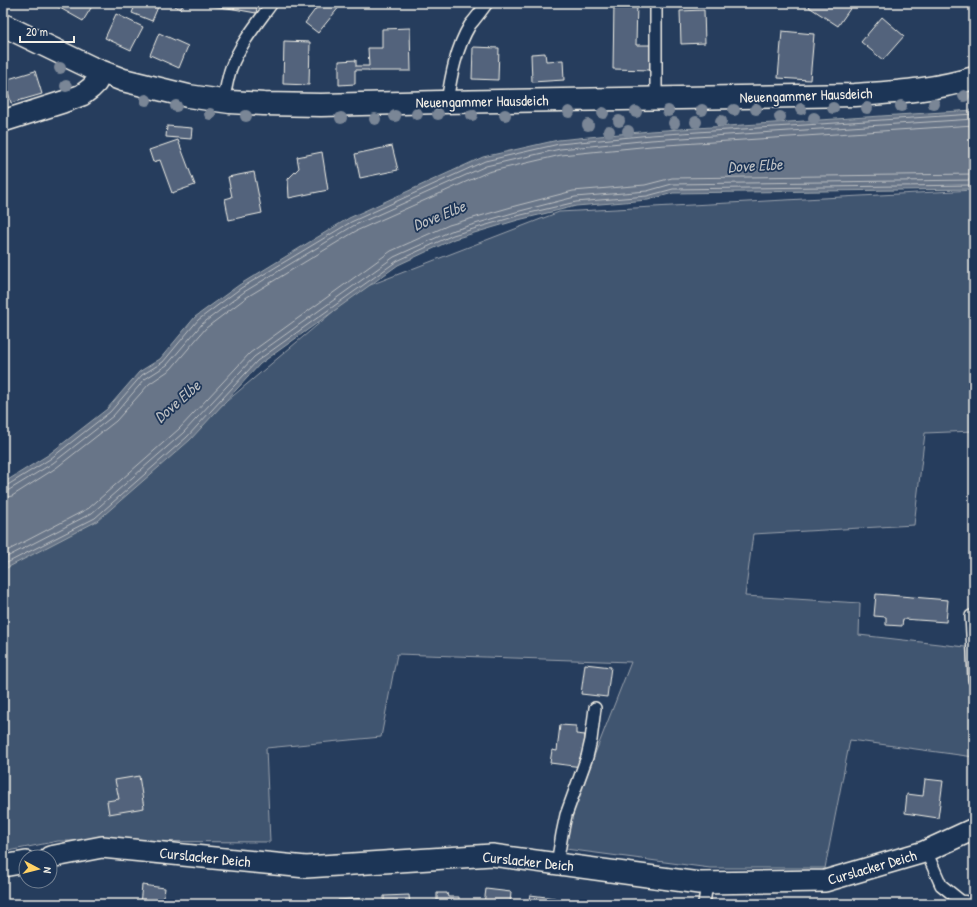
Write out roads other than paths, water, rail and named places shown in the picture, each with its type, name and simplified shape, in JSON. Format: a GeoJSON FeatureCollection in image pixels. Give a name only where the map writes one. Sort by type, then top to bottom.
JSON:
{"type":"FeatureCollection","features":[{"type":"Feature","properties":{"kind":"street","name":"Neuengammer Hausdeich"},"geometry":{"type":"LineString","coordinates":[[3,25],[102,72],[123,80],[188,96],[223,101],[264,104],[321,105],[856,94],[915,90],[957,83],[974,78]]}},
{"type":"Feature","properties":{"kind":"street"},"geometry":{"type":"LineString","coordinates":[[3,121],[82,95],[96,83],[102,72]]}},
{"type":"Feature","properties":{"kind":"street","name":"Curslacker Deich"},"geometry":{"type":"LineString","coordinates":[[58,855],[102,847],[306,867],[492,855],[699,883],[825,882],[926,851],[974,829]]}},
{"type":"Feature","properties":{"kind":"street"},"geometry":{"type":"LineString","coordinates":[[3,866],[18,863]]}},
{"type":"Feature","properties":{"kind":"lane"},"geometry":{"type":"LineString","coordinates":[[223,101],[231,68],[235,60],[245,41],[272,3]]}},
{"type":"Feature","properties":{"kind":"lane"},"geometry":{"type":"LineString","coordinates":[[447,102],[452,70],[460,46],[470,26],[487,3]]}},
{"type":"Feature","properties":{"kind":"lane"},"geometry":{"type":"LineString","coordinates":[[656,3],[656,98]]}},
{"type":"Feature","properties":{"kind":"lane"},"geometry":{"type":"LineString","coordinates":[[971,616],[974,680]]}},
{"type":"Feature","properties":{"kind":"lane"},"geometry":{"type":"LineString","coordinates":[[557,864],[566,814],[587,757],[591,740],[595,708]]}},
{"type":"Feature","properties":{"kind":"lane"},"geometry":{"type":"LineString","coordinates":[[926,851],[941,885],[961,901],[974,904]]}},
{"type":"Feature","properties":{"kind":"lane"},"geometry":{"type":"LineString","coordinates":[[704,904],[707,883]]}},
{"type":"Feature","properties":{"kind":"water","name":"Dove Elbe"},"geometry":{"type":"Polygon","coordinates":[[[974,110],[974,189],[673,193],[648,200],[576,206],[518,220],[454,239],[398,265],[260,364],[190,440],[97,521],[3,570],[3,483],[48,455],[107,409],[139,372],[160,359],[195,317],[239,285],[349,218],[483,157],[558,140],[650,131],[974,110]]]}}]}
